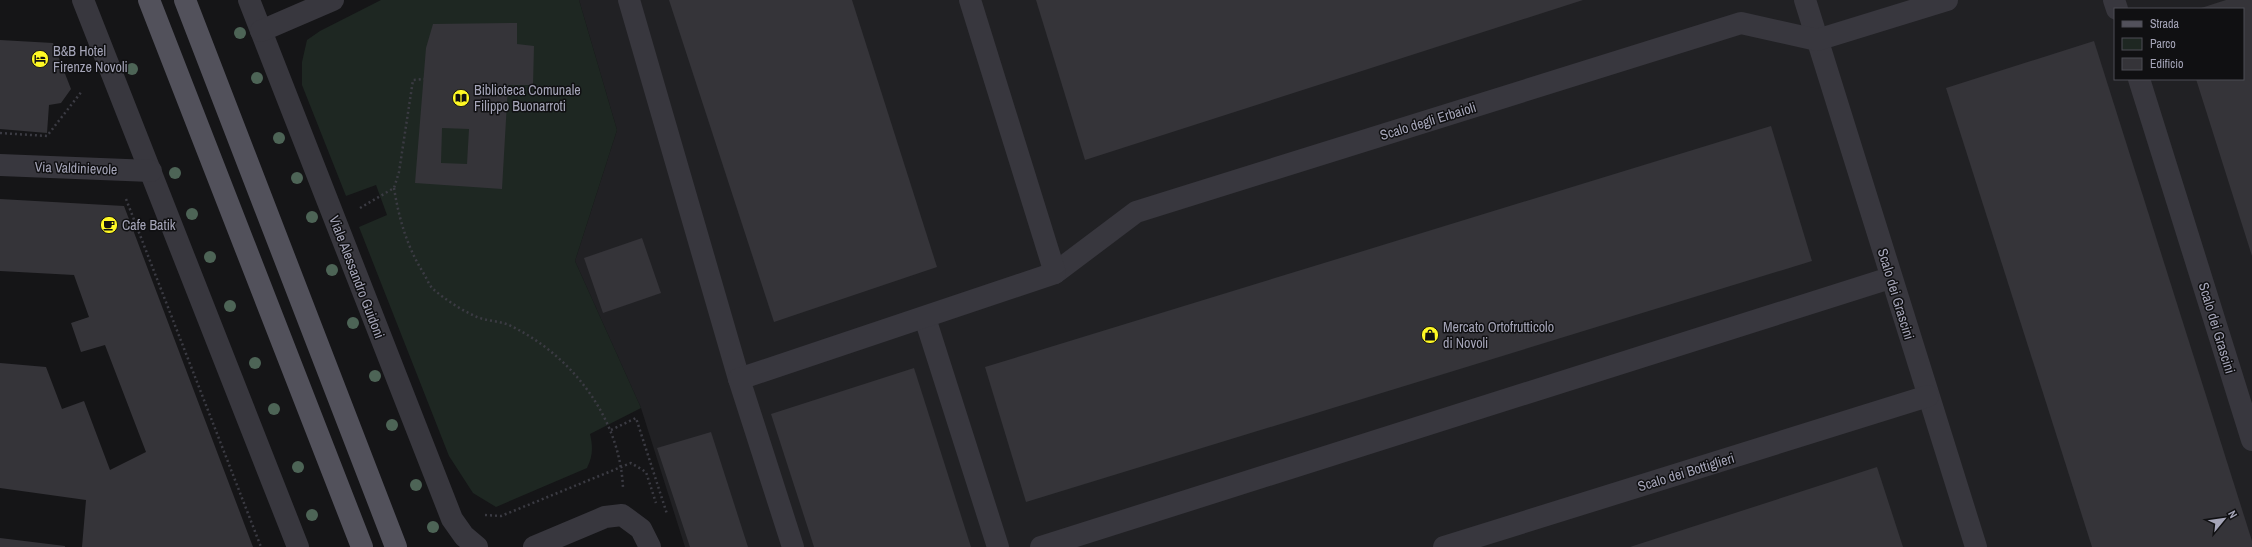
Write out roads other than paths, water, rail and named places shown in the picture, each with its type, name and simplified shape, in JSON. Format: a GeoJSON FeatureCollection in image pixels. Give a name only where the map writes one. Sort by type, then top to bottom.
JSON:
{"type":"FeatureCollection","features":[{"type":"Feature","properties":{"kind":"main road"},"geometry":{"type":"LineString","coordinates":[[149,0],[362,547]]}},
{"type":"Feature","properties":{"kind":"main road"},"geometry":{"type":"LineString","coordinates":[[185,0],[396,547]]}},
{"type":"Feature","properties":{"kind":"street"},"geometry":{"type":"LineString","coordinates":[[83,0],[298,547]]}},
{"type":"Feature","properties":{"kind":"street","name":"Viale Alessandro Guidoni"},"geometry":{"type":"LineString","coordinates":[[249,0],[452,518],[464,536],[477,547]]}},
{"type":"Feature","properties":{"kind":"street"},"geometry":{"type":"LineString","coordinates":[[261,31],[333,0]]}},
{"type":"Feature","properties":{"kind":"street"},"geometry":{"type":"LineString","coordinates":[[629,0],[739,379],[794,547]]}},
{"type":"Feature","properties":{"kind":"street"},"geometry":{"type":"LineString","coordinates":[[970,0],[1056,273]]}},
{"type":"Feature","properties":{"kind":"street","name":"Scalo dei Grascini"},"geometry":{"type":"LineString","coordinates":[[1805,0],[1890,278],[1976,547]]}},
{"type":"Feature","properties":{"kind":"street"},"geometry":{"type":"LineString","coordinates":[[1817,40],[1947,0]]}},
{"type":"Feature","properties":{"kind":"street","name":"Scalo degli Erbaioli"},"geometry":{"type":"LineString","coordinates":[[739,379],[1056,273],[1136,212],[1741,23],[1817,40]]}},
{"type":"Feature","properties":{"kind":"street","name":"Scalo dei Grascini"},"geometry":{"type":"LineString","coordinates":[[2139,80],[2252,440]]}},
{"type":"Feature","properties":{"kind":"street","name":"Via Valdinievole"},"geometry":{"type":"LineString","coordinates":[[0,165],[151,171]]}},
{"type":"Feature","properties":{"kind":"street"},"geometry":{"type":"LineString","coordinates":[[1040,547],[1890,278]]}},
{"type":"Feature","properties":{"kind":"street"},"geometry":{"type":"LineString","coordinates":[[924,318],[998,547]]}},
{"type":"Feature","properties":{"kind":"street","name":"Scalo dei Bottiglieri"},"geometry":{"type":"LineString","coordinates":[[1444,547],[1928,396]]}},
{"type":"Feature","properties":{"kind":"street"},"geometry":{"type":"LineString","coordinates":[[534,547],[605,517],[622,515],[641,529],[650,547]]}},
{"type":"Feature","properties":{"kind":"place","name":"B&B Hotel Firenze Novoli"},"geometry":{"type":"Point","coordinates":[40,59]}},
{"type":"Feature","properties":{"kind":"place","name":"Biblioteca Comunale Filippo Buonarroti"},"geometry":{"type":"Point","coordinates":[461,98]}},
{"type":"Feature","properties":{"kind":"place","name":"Cafe Batik"},"geometry":{"type":"Point","coordinates":[109,225]}},
{"type":"Feature","properties":{"kind":"place","name":"Mercato Ortofrutticolo di Novoli"},"geometry":{"type":"Point","coordinates":[1430,335]}}]}
